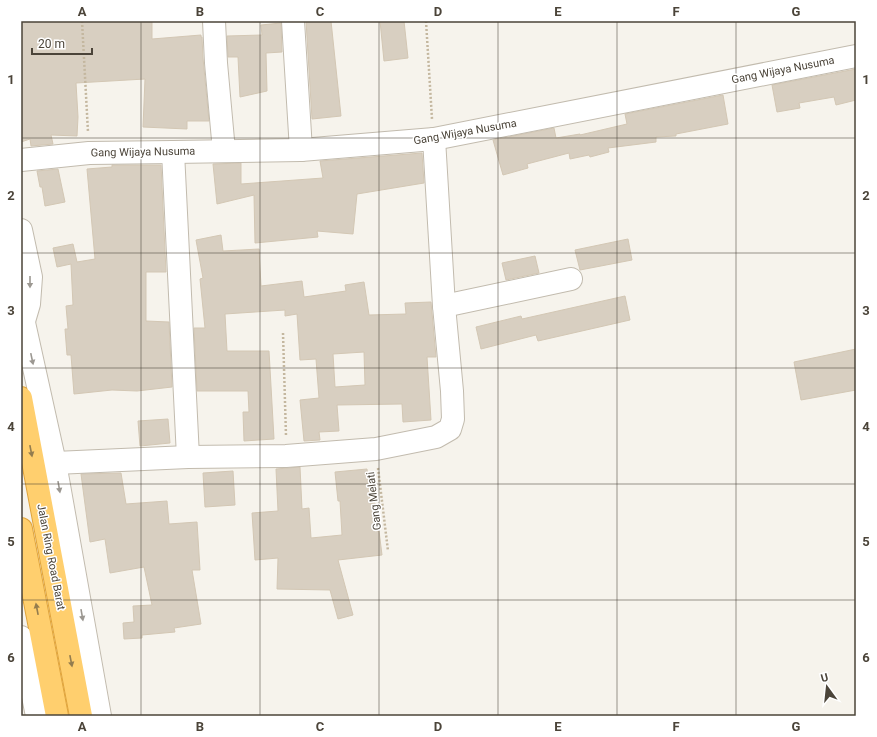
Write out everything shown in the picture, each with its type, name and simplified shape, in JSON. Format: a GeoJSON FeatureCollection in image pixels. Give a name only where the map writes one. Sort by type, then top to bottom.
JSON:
{"type":"FeatureCollection","features":[{"type":"Feature","properties":{"kind":"highway","name":"Jalan Ring Road Barat"},"geometry":{"type":"LineString","coordinates":[[21,398],[82,716]]}},
{"type":"Feature","properties":{"kind":"highway"},"geometry":{"type":"LineString","coordinates":[[21,529],[57,716]]}},
{"type":"Feature","properties":{"kind":"street"},"geometry":{"type":"LineString","coordinates":[[214,21],[216,63],[224,151]]}},
{"type":"Feature","properties":{"kind":"street"},"geometry":{"type":"LineString","coordinates":[[292,21],[301,150]]}},
{"type":"Feature","properties":{"kind":"street","name":"Gang Wijaya Nusuma"},"geometry":{"type":"LineString","coordinates":[[21,160],[89,153],[301,150],[434,139],[856,56]]}},
{"type":"Feature","properties":{"kind":"street"},"geometry":{"type":"LineString","coordinates":[[55,463],[188,457],[286,456],[376,449],[436,437],[450,429],[453,419],[453,304],[434,139]]}},
{"type":"Feature","properties":{"kind":"street"},"geometry":{"type":"LineString","coordinates":[[173,152],[188,457]]}},
{"type":"Feature","properties":{"kind":"street"},"geometry":{"type":"LineString","coordinates":[[21,230],[31,277],[29,304],[22,318],[55,463],[100,716]]}},
{"type":"Feature","properties":{"kind":"street"},"geometry":{"type":"LineString","coordinates":[[453,304],[570,279]]}},
{"type":"Feature","properties":{"kind":"street"},"geometry":{"type":"LineString","coordinates":[[21,637],[37,716]]}},
{"type":"Feature","properties":{"kind":"path"},"geometry":{"type":"LineString","coordinates":[[82,21],[89,153]]}},
{"type":"Feature","properties":{"kind":"path"},"geometry":{"type":"LineString","coordinates":[[426,21],[434,139]]}},
{"type":"Feature","properties":{"kind":"path"},"geometry":{"type":"LineString","coordinates":[[283,332],[286,456]]}},
{"type":"Feature","properties":{"kind":"path","name":"Gang Melati"},"geometry":{"type":"LineString","coordinates":[[376,449],[388,551]]}},
{"type":"Feature","properties":{"kind":"building"},"geometry":{"type":"Polygon","coordinates":[[[21,21],[152,21],[152,39],[201,35],[209,121],[187,121],[187,129],[143,127],[145,79],[76,83],[78,117],[77,136],[51,135],[53,144],[31,146],[30,139],[21,142],[21,21]]]}},
{"type":"Feature","properties":{"kind":"building"},"geometry":{"type":"Polygon","coordinates":[[[306,21],[331,21],[341,116],[312,119],[306,21]]]}},
{"type":"Feature","properties":{"kind":"building"},"geometry":{"type":"Polygon","coordinates":[[[380,21],[404,21],[408,58],[384,61],[380,21]]]}},
{"type":"Feature","properties":{"kind":"building"},"geometry":{"type":"Polygon","coordinates":[[[281,23],[282,52],[266,53],[267,91],[240,97],[238,57],[228,57],[227,36],[262,35],[261,25],[281,23]]]}},
{"type":"Feature","properties":{"kind":"building"},"geometry":{"type":"Polygon","coordinates":[[[856,69],[856,100],[836,105],[834,97],[799,103],[800,108],[777,112],[772,85],[856,69]]]}},
{"type":"Feature","properties":{"kind":"building"},"geometry":{"type":"Polygon","coordinates":[[[723,95],[728,124],[676,134],[676,136],[656,137],[656,142],[608,148],[609,152],[590,157],[589,155],[570,159],[569,153],[527,164],[528,168],[503,175],[493,140],[554,128],[556,138],[580,135],[627,124],[625,114],[723,95]]]}},
{"type":"Feature","properties":{"kind":"building"},"geometry":{"type":"Polygon","coordinates":[[[422,153],[424,183],[357,194],[353,234],[317,231],[318,237],[255,243],[254,195],[217,204],[213,164],[241,163],[241,184],[323,178],[320,161],[422,153]]]}},
{"type":"Feature","properties":{"kind":"building"},"geometry":{"type":"Polygon","coordinates":[[[112,165],[161,165],[166,272],[146,272],[146,321],[169,322],[172,387],[137,391],[112,390],[74,394],[71,355],[67,355],[65,329],[68,329],[66,306],[73,305],[71,264],[57,267],[53,248],[73,244],[77,262],[95,259],[87,169],[112,167],[112,165]]]}},
{"type":"Feature","properties":{"kind":"building"},"geometry":{"type":"Polygon","coordinates":[[[58,169],[65,202],[45,206],[42,187],[40,187],[37,171],[58,169]]]}},
{"type":"Feature","properties":{"kind":"building"},"geometry":{"type":"Polygon","coordinates":[[[221,235],[223,251],[259,249],[261,286],[302,281],[304,297],[346,291],[345,285],[364,282],[369,315],[406,314],[405,303],[431,302],[436,357],[427,357],[431,420],[403,422],[402,404],[337,405],[339,431],[319,432],[320,440],[304,441],[300,400],[319,398],[316,359],[300,360],[297,314],[285,316],[285,310],[225,314],[227,351],[269,351],[274,439],[244,441],[243,412],[249,412],[248,391],[197,391],[194,328],[205,328],[200,279],[203,278],[196,240],[221,235]],[[364,352],[333,354],[335,387],[365,385],[364,352]]]}},
{"type":"Feature","properties":{"kind":"building"},"geometry":{"type":"Polygon","coordinates":[[[628,239],[632,260],[580,270],[575,250],[628,239]]]}},
{"type":"Feature","properties":{"kind":"building"},"geometry":{"type":"Polygon","coordinates":[[[535,256],[539,273],[506,280],[502,263],[535,256]]]}},
{"type":"Feature","properties":{"kind":"building"},"geometry":{"type":"Polygon","coordinates":[[[625,296],[630,320],[538,341],[536,335],[481,349],[476,327],[521,316],[522,319],[625,296]]]}},
{"type":"Feature","properties":{"kind":"building"},"geometry":{"type":"Polygon","coordinates":[[[856,349],[856,390],[801,400],[794,362],[856,349]]]}},
{"type":"Feature","properties":{"kind":"building"},"geometry":{"type":"Polygon","coordinates":[[[168,419],[170,443],[140,446],[138,421],[168,419]]]}},
{"type":"Feature","properties":{"kind":"building"},"geometry":{"type":"Polygon","coordinates":[[[300,467],[302,509],[309,508],[311,538],[342,535],[340,501],[338,501],[335,472],[367,469],[370,503],[375,503],[382,555],[338,560],[353,615],[338,619],[330,590],[277,589],[278,558],[255,560],[252,513],[278,511],[276,469],[300,467]]]}},
{"type":"Feature","properties":{"kind":"building"},"geometry":{"type":"Polygon","coordinates":[[[233,471],[235,505],[205,507],[203,473],[233,471]]]}},
{"type":"Feature","properties":{"kind":"building"},"geometry":{"type":"Polygon","coordinates":[[[121,473],[126,504],[167,501],[169,524],[197,522],[200,570],[192,570],[201,624],[174,628],[175,632],[142,635],[142,638],[124,639],[123,623],[134,622],[133,606],[152,605],[144,567],[110,573],[105,539],[90,542],[81,474],[121,473]]]}}]}
